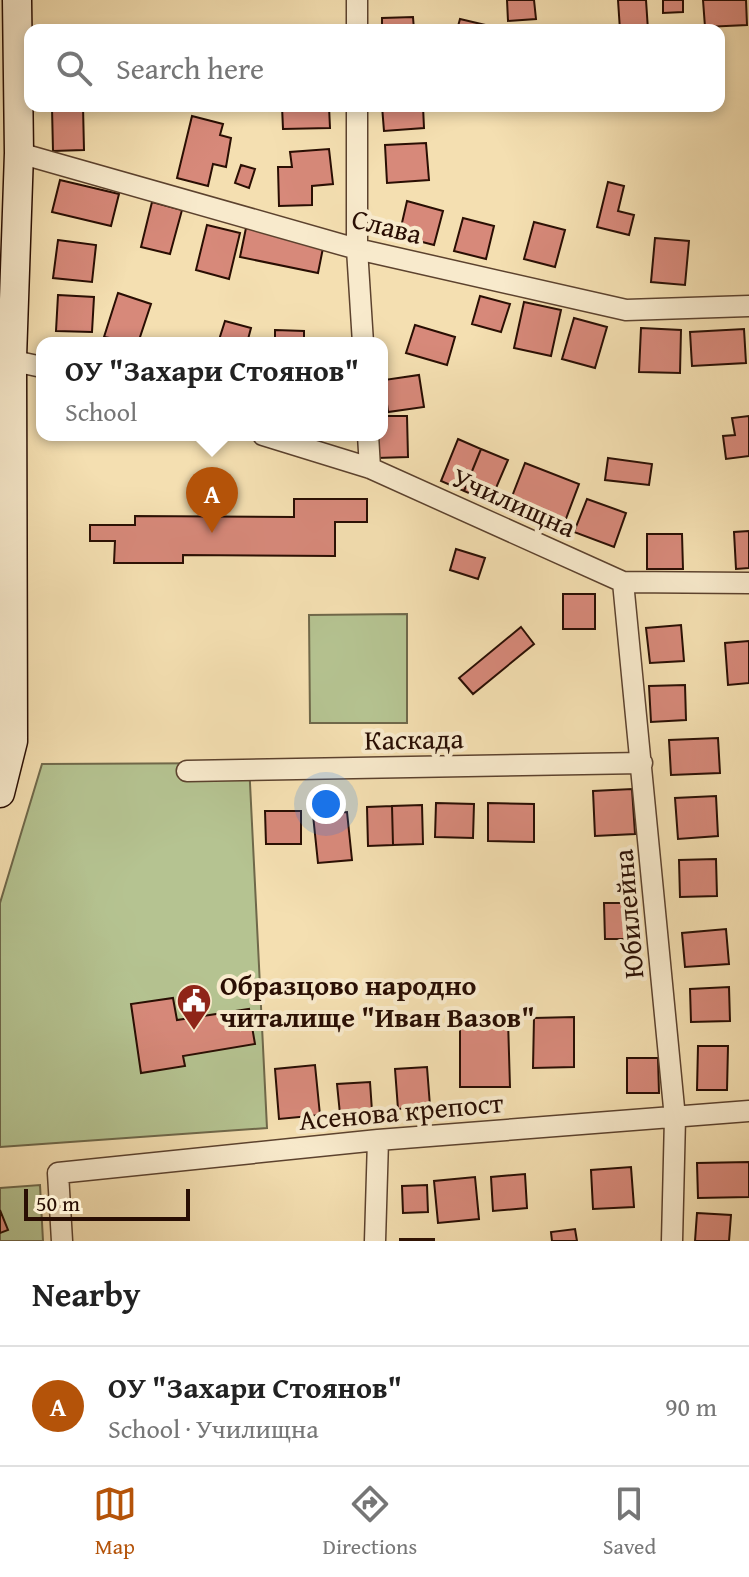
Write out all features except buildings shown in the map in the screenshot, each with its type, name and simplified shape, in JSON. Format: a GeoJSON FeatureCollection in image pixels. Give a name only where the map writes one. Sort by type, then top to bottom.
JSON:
{"type":"FeatureCollection","features":[{"type":"Feature","properties":{"kind":"main road"},"geometry":{"type":"LineString","coordinates":[[0,793],[13,741],[6,358],[19,153],[17,0]]}},
{"type":"Feature","properties":{"kind":"street"},"geometry":{"type":"LineString","coordinates":[[357,0],[357,24]]}},
{"type":"Feature","properties":{"kind":"street"},"geometry":{"type":"LineString","coordinates":[[357,112],[357,249],[363,337]]}},
{"type":"Feature","properties":{"kind":"street","name":"Слава"},"geometry":{"type":"LineString","coordinates":[[19,153],[357,249],[626,310],[749,306]]}},
{"type":"Feature","properties":{"kind":"street"},"geometry":{"type":"LineString","coordinates":[[6,358],[36,366]]}},
{"type":"Feature","properties":{"kind":"street","name":"Училищна"},"geometry":{"type":"LineString","coordinates":[[282,441],[370,468],[623,582],[749,583]]}},
{"type":"Feature","properties":{"kind":"street"},"geometry":{"type":"LineString","coordinates":[[368,441],[370,468]]}},
{"type":"Feature","properties":{"kind":"street","name":"Юбилейна"},"geometry":{"type":"LineString","coordinates":[[623,582],[675,1118],[672,1241]]}},
{"type":"Feature","properties":{"kind":"street","name":"Каскада"},"geometry":{"type":"LineString","coordinates":[[187,771],[642,763]]}},
{"type":"Feature","properties":{"kind":"street","name":"Асенова крепост"},"geometry":{"type":"LineString","coordinates":[[62,1241],[58,1173],[378,1140],[749,1111]]}},
{"type":"Feature","properties":{"kind":"street"},"geometry":{"type":"LineString","coordinates":[[375,1241],[378,1140]]}},
{"type":"Feature","properties":{"kind":"green space"},"geometry":{"type":"Polygon","coordinates":[[[407,614],[407,723],[310,723],[309,615],[407,614]]]}},
{"type":"Feature","properties":{"kind":"green space"},"geometry":{"type":"Polygon","coordinates":[[[249,763],[267,1128],[0,1147],[0,903],[42,764],[249,763]]]}},
{"type":"Feature","properties":{"kind":"green space"},"geometry":{"type":"Polygon","coordinates":[[[40,1185],[43,1241],[0,1241],[0,1188],[40,1185]]]}},
{"type":"Feature","properties":{"kind":"place","name":"ОУ \"Захари Стоянов\""},"geometry":{"type":"Point","coordinates":[212,533]}},
{"type":"Feature","properties":{"kind":"place","name":"Образцово народно читалище \"Иван Вазов\""},"geometry":{"type":"Point","coordinates":[194,1032]}}]}
